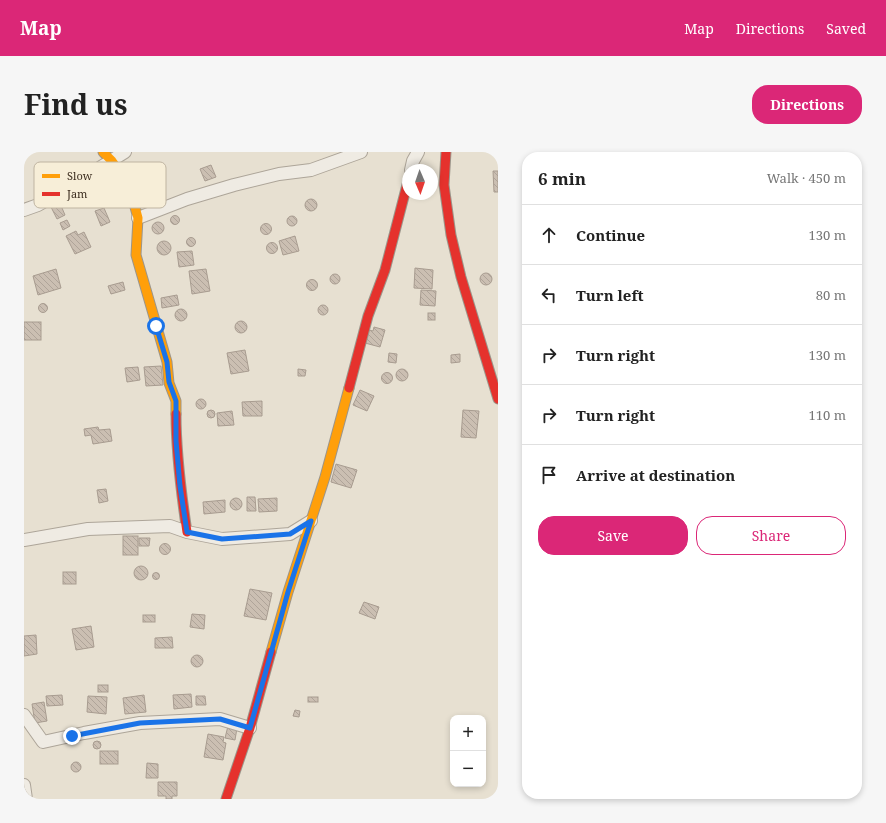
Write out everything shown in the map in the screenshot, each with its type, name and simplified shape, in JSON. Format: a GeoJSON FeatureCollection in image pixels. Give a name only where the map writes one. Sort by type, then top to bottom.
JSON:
{"type":"FeatureCollection","features":[{"type":"Feature","properties":{"kind":"street"},"geometry":{"type":"LineString","coordinates":[[100,162],[108,156],[126,152]]}},
{"type":"Feature","properties":{"kind":"street"},"geometry":{"type":"LineString","coordinates":[[166,207],[187,199],[234,185],[279,174],[311,170],[361,152]]}},
{"type":"Feature","properties":{"kind":"street"},"geometry":{"type":"LineString","coordinates":[[412,164],[418,152]]}},
{"type":"Feature","properties":{"kind":"street"},"geometry":{"type":"LineString","coordinates":[[446,152],[444,185],[451,234],[461,277],[498,399]]}},
{"type":"Feature","properties":{"kind":"street"},"geometry":{"type":"LineString","coordinates":[[226,799],[250,728],[288,592],[332,452],[368,316],[385,270],[403,200]]}},
{"type":"Feature","properties":{"kind":"street"},"geometry":{"type":"LineString","coordinates":[[24,210],[34,206]]}},
{"type":"Feature","properties":{"kind":"street"},"geometry":{"type":"LineString","coordinates":[[135,208],[138,218],[136,255],[167,362],[169,382],[176,401],[176,441],[180,486],[187,532]]}},
{"type":"Feature","properties":{"kind":"street"},"geometry":{"type":"LineString","coordinates":[[138,218],[164,208]]}},
{"type":"Feature","properties":{"kind":"street"},"geometry":{"type":"LineString","coordinates":[[24,540],[88,529],[170,526],[187,532],[222,539],[290,534],[311,521]]}},
{"type":"Feature","properties":{"kind":"street"},"geometry":{"type":"LineString","coordinates":[[24,715],[43,742],[140,723],[220,719],[250,728]]}},
{"type":"Feature","properties":{"kind":"street"},"geometry":{"type":"LineString","coordinates":[[24,785],[26,799]]}},
{"type":"Feature","properties":{"kind":"building"},"geometry":{"type":"Polygon","coordinates":[[[211,165],[216,177],[205,181],[200,169],[211,165]]]}},
{"type":"Feature","properties":{"kind":"building"},"geometry":{"type":"Polygon","coordinates":[[[493,171],[498,171],[498,192],[494,192],[493,171]]]}},
{"type":"Feature","properties":{"kind":"building"},"geometry":{"type":"Polygon","coordinates":[[[309,199],[313,199],[317,205],[313,211],[309,211],[305,207],[305,203],[309,199]]]}},
{"type":"Feature","properties":{"kind":"building"},"geometry":{"type":"Polygon","coordinates":[[[52,208],[62,208],[65,215],[57,219],[52,208]]]}},
{"type":"Feature","properties":{"kind":"building"},"geometry":{"type":"Polygon","coordinates":[[[104,208],[110,222],[101,226],[95,211],[104,208]]]}},
{"type":"Feature","properties":{"kind":"building"},"geometry":{"type":"Polygon","coordinates":[[[173,216],[177,216],[179,220],[177,224],[173,224],[171,222],[171,218],[173,216]]]}},
{"type":"Feature","properties":{"kind":"building"},"geometry":{"type":"Polygon","coordinates":[[[290,216],[294,216],[296,217],[296,225],[290,226],[287,223],[287,219],[290,216]]]}},
{"type":"Feature","properties":{"kind":"building"},"geometry":{"type":"Polygon","coordinates":[[[67,220],[70,226],[63,230],[60,223],[67,220]]]}},
{"type":"Feature","properties":{"kind":"building"},"geometry":{"type":"Polygon","coordinates":[[[156,222],[160,222],[164,228],[160,234],[156,234],[152,230],[152,226],[156,222]]]}},
{"type":"Feature","properties":{"kind":"building"},"geometry":{"type":"Polygon","coordinates":[[[266,223],[270,225],[272,229],[270,233],[266,235],[262,233],[260,229],[262,225],[266,223]]]}},
{"type":"Feature","properties":{"kind":"building"},"geometry":{"type":"Polygon","coordinates":[[[76,231],[78,235],[84,232],[91,247],[75,254],[66,236],[76,231]]]}},
{"type":"Feature","properties":{"kind":"building"},"geometry":{"type":"Polygon","coordinates":[[[295,236],[299,251],[283,255],[279,241],[295,236]]]}},
{"type":"Feature","properties":{"kind":"building"},"geometry":{"type":"Polygon","coordinates":[[[189,238],[193,238],[195,242],[193,246],[189,246],[187,244],[187,240],[189,238]]]}},
{"type":"Feature","properties":{"kind":"building"},"geometry":{"type":"Polygon","coordinates":[[[161,241],[167,241],[171,245],[171,251],[167,255],[161,255],[157,251],[157,245],[161,241]]]}},
{"type":"Feature","properties":{"kind":"building"},"geometry":{"type":"Polygon","coordinates":[[[272,242],[276,244],[278,248],[276,252],[272,254],[268,252],[266,248],[268,244],[272,242]]]}},
{"type":"Feature","properties":{"kind":"building"},"geometry":{"type":"Polygon","coordinates":[[[192,251],[194,265],[179,267],[177,252],[192,251]]]}},
{"type":"Feature","properties":{"kind":"building"},"geometry":{"type":"Polygon","coordinates":[[[415,268],[433,270],[432,289],[414,288],[415,268]]]}},
{"type":"Feature","properties":{"kind":"building"},"geometry":{"type":"Polygon","coordinates":[[[56,269],[61,288],[38,295],[33,276],[56,269]]]}},
{"type":"Feature","properties":{"kind":"building"},"geometry":{"type":"Polygon","coordinates":[[[206,269],[210,291],[192,294],[189,271],[206,269]]]}},
{"type":"Feature","properties":{"kind":"building"},"geometry":{"type":"Polygon","coordinates":[[[484,273],[488,273],[492,279],[488,285],[484,285],[480,281],[480,277],[484,273]]]}},
{"type":"Feature","properties":{"kind":"building"},"geometry":{"type":"Polygon","coordinates":[[[333,274],[337,274],[339,275],[339,283],[333,284],[330,281],[330,277],[333,274]]]}},
{"type":"Feature","properties":{"kind":"building"},"geometry":{"type":"Polygon","coordinates":[[[312,279],[316,281],[318,285],[316,289],[312,291],[308,289],[306,285],[308,281],[312,279]]]}},
{"type":"Feature","properties":{"kind":"building"},"geometry":{"type":"Polygon","coordinates":[[[123,282],[125,290],[111,294],[108,286],[123,282]]]}},
{"type":"Feature","properties":{"kind":"building"},"geometry":{"type":"Polygon","coordinates":[[[421,290],[436,291],[435,306],[420,305],[421,290]]]}},
{"type":"Feature","properties":{"kind":"building"},"geometry":{"type":"Polygon","coordinates":[[[177,295],[179,305],[162,308],[161,298],[177,295]]]}},
{"type":"Feature","properties":{"kind":"building"},"geometry":{"type":"Polygon","coordinates":[[[41,304],[45,304],[47,308],[45,312],[41,312],[39,310],[39,306],[41,304]]]}},
{"type":"Feature","properties":{"kind":"building"},"geometry":{"type":"Polygon","coordinates":[[[323,305],[328,310],[323,315],[318,310],[323,305]]]}},
{"type":"Feature","properties":{"kind":"building"},"geometry":{"type":"Polygon","coordinates":[[[179,309],[183,309],[187,315],[183,321],[179,321],[175,317],[175,313],[179,309]]]}},
{"type":"Feature","properties":{"kind":"building"},"geometry":{"type":"Polygon","coordinates":[[[428,313],[435,313],[435,320],[428,320],[428,313]]]}},
{"type":"Feature","properties":{"kind":"building"},"geometry":{"type":"Polygon","coordinates":[[[239,321],[243,321],[247,327],[243,333],[239,333],[235,329],[235,325],[239,321]]]}},
{"type":"Feature","properties":{"kind":"building"},"geometry":{"type":"Polygon","coordinates":[[[24,322],[41,322],[41,340],[24,340],[24,322]]]}},
{"type":"Feature","properties":{"kind":"building"},"geometry":{"type":"Polygon","coordinates":[[[374,327],[385,330],[380,347],[365,343],[369,330],[373,331],[374,327]]]}},
{"type":"Feature","properties":{"kind":"building"},"geometry":{"type":"Polygon","coordinates":[[[245,350],[249,371],[231,374],[227,353],[245,350]]]}},
{"type":"Feature","properties":{"kind":"building"},"geometry":{"type":"Polygon","coordinates":[[[389,353],[397,354],[396,363],[388,362],[389,353]]]}},
{"type":"Feature","properties":{"kind":"building"},"geometry":{"type":"Polygon","coordinates":[[[460,354],[460,362],[451,363],[451,355],[460,354]]]}},
{"type":"Feature","properties":{"kind":"building"},"geometry":{"type":"Polygon","coordinates":[[[161,366],[163,385],[146,386],[144,367],[161,366]]]}},
{"type":"Feature","properties":{"kind":"building"},"geometry":{"type":"Polygon","coordinates":[[[138,367],[140,380],[127,382],[125,368],[138,367]]]}},
{"type":"Feature","properties":{"kind":"building"},"geometry":{"type":"Polygon","coordinates":[[[298,369],[306,370],[305,376],[298,376],[298,369]]]}},
{"type":"Feature","properties":{"kind":"building"},"geometry":{"type":"Polygon","coordinates":[[[402,369],[406,371],[408,375],[406,379],[402,381],[398,379],[396,375],[398,371],[402,369]]]}},
{"type":"Feature","properties":{"kind":"building"},"geometry":{"type":"Polygon","coordinates":[[[385,373],[389,373],[391,374],[391,382],[385,383],[382,380],[382,376],[385,373]]]}},
{"type":"Feature","properties":{"kind":"building"},"geometry":{"type":"Polygon","coordinates":[[[360,390],[374,396],[367,411],[353,405],[360,390]]]}},
{"type":"Feature","properties":{"kind":"building"},"geometry":{"type":"Polygon","coordinates":[[[199,399],[203,399],[205,400],[205,408],[199,409],[196,406],[196,402],[199,399]]]}},
{"type":"Feature","properties":{"kind":"building"},"geometry":{"type":"Polygon","coordinates":[[[262,401],[262,416],[243,416],[242,402],[262,401]]]}},
{"type":"Feature","properties":{"kind":"building"},"geometry":{"type":"Polygon","coordinates":[[[209,410],[213,410],[215,414],[213,418],[209,418],[207,416],[207,412],[209,410]]]}},
{"type":"Feature","properties":{"kind":"building"},"geometry":{"type":"Polygon","coordinates":[[[463,410],[479,411],[476,438],[461,437],[463,410]]]}},
{"type":"Feature","properties":{"kind":"building"},"geometry":{"type":"Polygon","coordinates":[[[232,411],[234,425],[218,426],[217,413],[232,411]]]}},
{"type":"Feature","properties":{"kind":"building"},"geometry":{"type":"Polygon","coordinates":[[[98,427],[99,430],[110,429],[112,441],[93,444],[91,435],[85,436],[84,429],[98,427]]]}},
{"type":"Feature","properties":{"kind":"building"},"geometry":{"type":"Polygon","coordinates":[[[336,464],[357,470],[351,488],[331,482],[336,464]]]}},
{"type":"Feature","properties":{"kind":"building"},"geometry":{"type":"Polygon","coordinates":[[[106,489],[108,501],[99,503],[97,490],[106,489]]]}},
{"type":"Feature","properties":{"kind":"building"},"geometry":{"type":"Polygon","coordinates":[[[247,497],[255,497],[256,511],[247,511],[247,497]]]}},
{"type":"Feature","properties":{"kind":"building"},"geometry":{"type":"Polygon","coordinates":[[[234,498],[238,498],[242,504],[238,510],[234,510],[230,506],[230,502],[234,498]]]}},
{"type":"Feature","properties":{"kind":"building"},"geometry":{"type":"Polygon","coordinates":[[[277,498],[277,511],[259,512],[258,499],[277,498]]]}},
{"type":"Feature","properties":{"kind":"building"},"geometry":{"type":"Polygon","coordinates":[[[225,500],[225,512],[204,514],[203,502],[225,500]]]}},
{"type":"Feature","properties":{"kind":"building"},"geometry":{"type":"Polygon","coordinates":[[[123,536],[138,536],[138,555],[123,555],[123,536]]]}},
{"type":"Feature","properties":{"kind":"building"},"geometry":{"type":"Polygon","coordinates":[[[139,538],[150,538],[149,546],[139,546],[139,538]]]}},
{"type":"Feature","properties":{"kind":"building"},"geometry":{"type":"Polygon","coordinates":[[[163,544],[167,544],[169,545],[169,553],[163,554],[160,551],[160,547],[163,544]]]}},
{"type":"Feature","properties":{"kind":"building"},"geometry":{"type":"Polygon","coordinates":[[[141,566],[146,568],[148,573],[146,578],[141,580],[136,578],[134,573],[136,568],[141,566]]]}},
{"type":"Feature","properties":{"kind":"building"},"geometry":{"type":"Polygon","coordinates":[[[63,572],[76,572],[76,584],[63,584],[63,572]]]}},
{"type":"Feature","properties":{"kind":"building"},"geometry":{"type":"Polygon","coordinates":[[[156,573],[159,576],[156,579],[153,576],[156,573]]]}},
{"type":"Feature","properties":{"kind":"building"},"geometry":{"type":"Polygon","coordinates":[[[250,589],[272,593],[266,620],[244,616],[250,589]]]}},
{"type":"Feature","properties":{"kind":"building"},"geometry":{"type":"Polygon","coordinates":[[[364,602],[379,607],[375,619],[359,613],[364,602]]]}},
{"type":"Feature","properties":{"kind":"building"},"geometry":{"type":"Polygon","coordinates":[[[192,614],[205,615],[204,629],[190,627],[192,614]]]}},
{"type":"Feature","properties":{"kind":"building"},"geometry":{"type":"Polygon","coordinates":[[[143,615],[155,615],[155,622],[143,622],[143,615]]]}},
{"type":"Feature","properties":{"kind":"building"},"geometry":{"type":"Polygon","coordinates":[[[91,626],[94,647],[76,650],[72,629],[91,626]]]}},
{"type":"Feature","properties":{"kind":"building"},"geometry":{"type":"Polygon","coordinates":[[[36,635],[37,654],[24,656],[24,636],[36,635]]]}},
{"type":"Feature","properties":{"kind":"building"},"geometry":{"type":"Polygon","coordinates":[[[172,637],[173,648],[155,648],[155,638],[172,637]]]}},
{"type":"Feature","properties":{"kind":"building"},"geometry":{"type":"Polygon","coordinates":[[[195,655],[199,655],[203,661],[199,667],[195,667],[191,663],[191,659],[195,655]]]}},
{"type":"Feature","properties":{"kind":"building"},"geometry":{"type":"Polygon","coordinates":[[[98,685],[108,685],[108,692],[98,692],[98,685]]]}},
{"type":"Feature","properties":{"kind":"building"},"geometry":{"type":"Polygon","coordinates":[[[191,694],[192,707],[174,709],[173,695],[191,694]]]}},
{"type":"Feature","properties":{"kind":"building"},"geometry":{"type":"Polygon","coordinates":[[[62,695],[63,705],[47,706],[46,696],[62,695]]]}},
{"type":"Feature","properties":{"kind":"building"},"geometry":{"type":"Polygon","coordinates":[[[144,695],[146,712],[125,714],[123,698],[144,695]]]}},
{"type":"Feature","properties":{"kind":"building"},"geometry":{"type":"Polygon","coordinates":[[[88,696],[107,697],[106,714],[87,712],[88,696]]]}},
{"type":"Feature","properties":{"kind":"building"},"geometry":{"type":"Polygon","coordinates":[[[196,696],[205,696],[206,705],[196,705],[196,696]]]}},
{"type":"Feature","properties":{"kind":"building"},"geometry":{"type":"Polygon","coordinates":[[[308,697],[318,697],[318,702],[308,702],[308,697]]]}},
{"type":"Feature","properties":{"kind":"building"},"geometry":{"type":"Polygon","coordinates":[[[44,702],[47,721],[35,723],[32,704],[44,702]]]}},
{"type":"Feature","properties":{"kind":"building"},"geometry":{"type":"Polygon","coordinates":[[[295,710],[300,711],[299,717],[293,716],[295,710]]]}},
{"type":"Feature","properties":{"kind":"building"},"geometry":{"type":"Polygon","coordinates":[[[228,726],[237,728],[235,740],[225,738],[228,726]]]}},
{"type":"Feature","properties":{"kind":"building"},"geometry":{"type":"Polygon","coordinates":[[[208,734],[224,737],[223,742],[226,743],[223,760],[204,757],[208,734]]]}},
{"type":"Feature","properties":{"kind":"building"},"geometry":{"type":"Polygon","coordinates":[[[95,741],[99,741],[101,745],[99,749],[95,749],[93,747],[93,743],[95,741]]]}},
{"type":"Feature","properties":{"kind":"building"},"geometry":{"type":"Polygon","coordinates":[[[100,751],[118,751],[118,764],[100,764],[100,751]]]}},
{"type":"Feature","properties":{"kind":"building"},"geometry":{"type":"Polygon","coordinates":[[[76,762],[81,767],[76,772],[71,767],[76,762]]]}},
{"type":"Feature","properties":{"kind":"building"},"geometry":{"type":"Polygon","coordinates":[[[147,763],[158,764],[158,778],[146,778],[147,763]]]}},
{"type":"Feature","properties":{"kind":"building"},"geometry":{"type":"Polygon","coordinates":[[[158,782],[177,782],[177,796],[172,796],[172,799],[166,799],[166,796],[158,796],[158,782]]]}},
{"type":"Feature","properties":{"kind":"traffic: slow"},"geometry":{"type":"LineString","coordinates":[[103,152],[113,162]]}},
{"type":"Feature","properties":{"kind":"traffic: slow"},"geometry":{"type":"LineString","coordinates":[[135,208],[138,218],[136,255],[167,362],[169,383],[176,401],[176,414]]}},
{"type":"Feature","properties":{"kind":"traffic: slow"},"geometry":{"type":"LineString","coordinates":[[271,652],[288,592],[325,477],[349,388]]}},
{"type":"Feature","properties":{"kind":"traffic: jam"},"geometry":{"type":"LineString","coordinates":[[446,152],[444,185],[451,235],[461,277],[498,399]]}},
{"type":"Feature","properties":{"kind":"traffic: jam"},"geometry":{"type":"LineString","coordinates":[[349,388],[368,316],[385,270],[403,200]]}},
{"type":"Feature","properties":{"kind":"traffic: jam"},"geometry":{"type":"LineString","coordinates":[[176,414],[179,473],[187,532]]}},
{"type":"Feature","properties":{"kind":"traffic: jam"},"geometry":{"type":"LineString","coordinates":[[226,799],[250,728],[271,652]]}},
{"type":"Feature","properties":{"kind":"route"},"geometry":{"type":"LineString","coordinates":[[72,736],[140,723],[220,719],[250,728],[288,592],[311,521],[290,534],[222,539],[187,532],[180,486],[176,441],[176,401],[169,382],[167,362],[156,326]]}}]}
